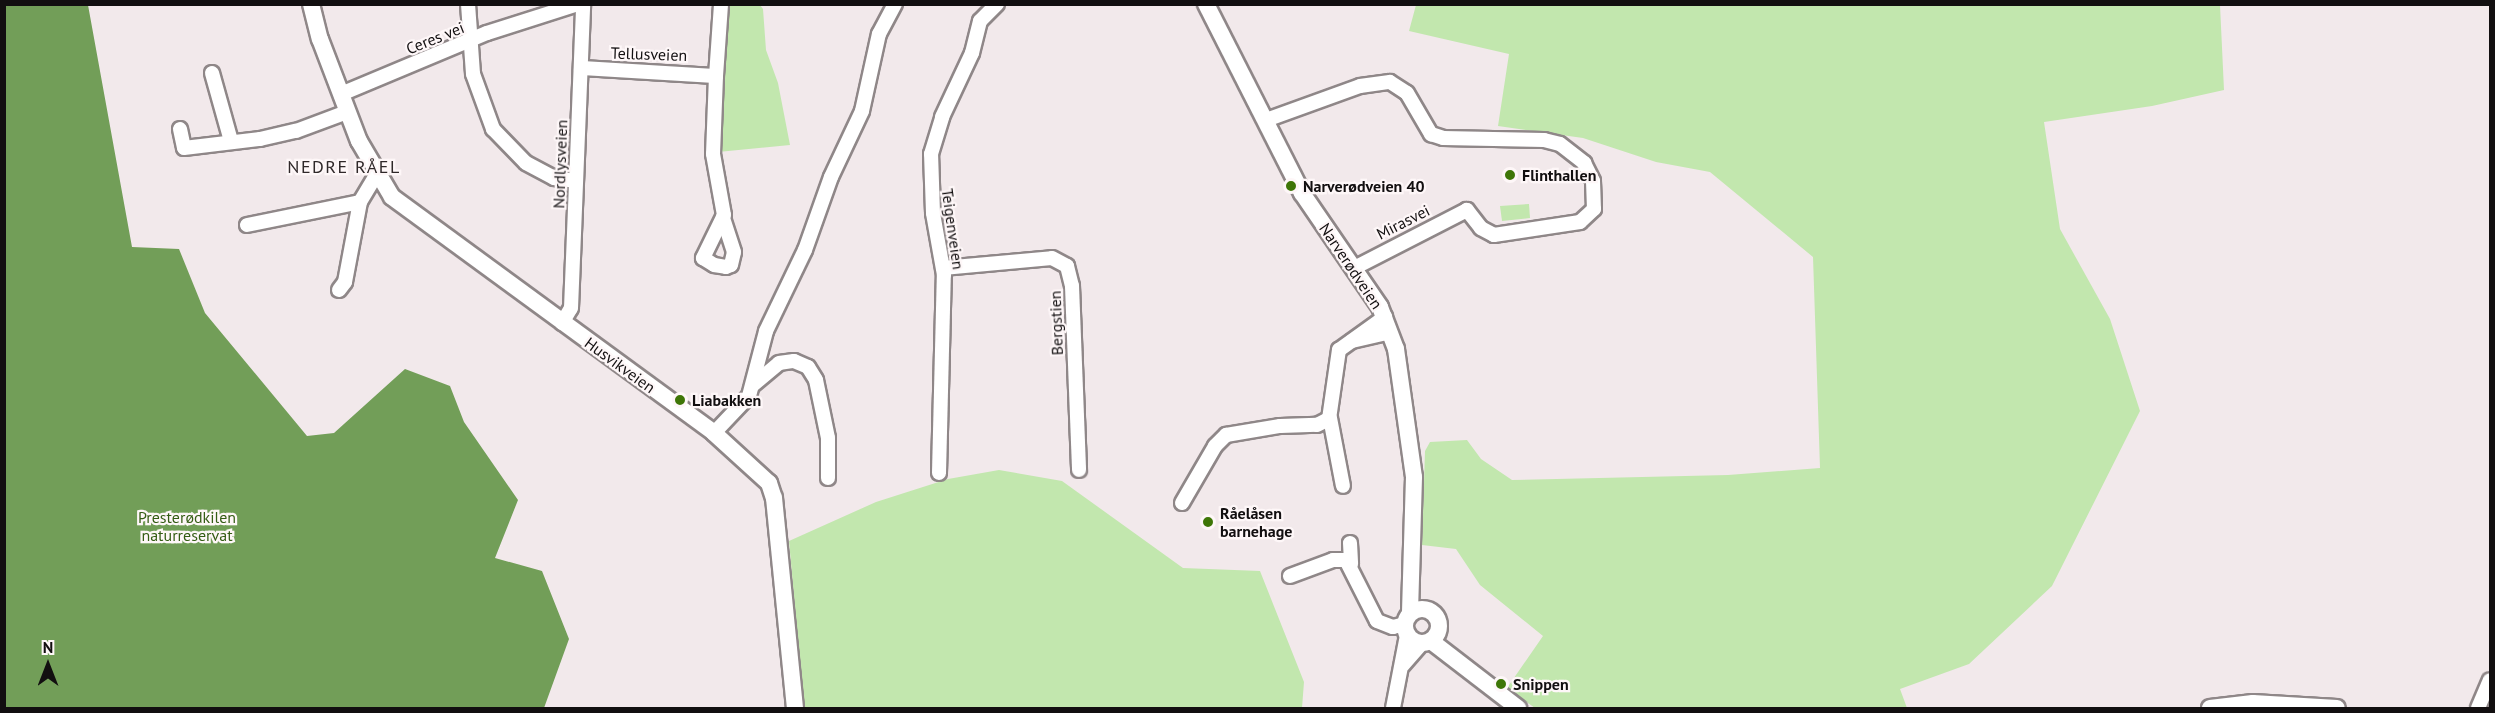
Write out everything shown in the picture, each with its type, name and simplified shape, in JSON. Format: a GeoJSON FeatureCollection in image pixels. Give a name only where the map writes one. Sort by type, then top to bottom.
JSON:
{"type":"FeatureCollection","features":[{"type":"Feature","properties":{"kind":"main road","name":"Husvikveien"},"geometry":{"type":"LineString","coordinates":[[311,4],[347,112],[376,175],[405,208],[714,433],[758,470],[774,498],[795,708]]}},
{"type":"Feature","properties":{"kind":"main road","name":"Narverødveien"},"geometry":{"type":"LineString","coordinates":[[1206,4],[1302,193],[1356,267],[1388,325],[1406,398],[1414,477],[1412,587],[1420,628]]}},
{"type":"Feature","properties":{"kind":"main road"},"geometry":{"type":"LineString","coordinates":[[1420,628],[1518,708]]}},
{"type":"Feature","properties":{"kind":"main road"},"geometry":{"type":"LineString","coordinates":[[2210,708],[2287,706],[2337,708]]}},
{"type":"Feature","properties":{"kind":"street"},"geometry":{"type":"LineString","coordinates":[[468,4],[476,86],[486,116],[501,139],[539,171],[575,181]]}},
{"type":"Feature","properties":{"kind":"street","name":"Ceres vei"},"geometry":{"type":"LineString","coordinates":[[341,94],[472,42],[487,33],[578,4]]}},
{"type":"Feature","properties":{"kind":"street","name":"Nordlysveien"},"geometry":{"type":"LineString","coordinates":[[562,323],[571,308],[583,4]]}},
{"type":"Feature","properties":{"kind":"street"},"geometry":{"type":"LineString","coordinates":[[721,4],[712,154],[723,218]]}},
{"type":"Feature","properties":{"kind":"street"},"geometry":{"type":"LineString","coordinates":[[714,433],[741,408],[753,385],[766,331],[805,250],[831,177],[861,111],[879,34],[895,4]]}},
{"type":"Feature","properties":{"kind":"street","name":"Teigenveien"},"geometry":{"type":"LineString","coordinates":[[939,474],[943,268],[931,195],[932,146],[970,58],[980,21],[997,4]]}},
{"type":"Feature","properties":{"kind":"street","name":"Tellusveien"},"geometry":{"type":"LineString","coordinates":[[581,68],[716,76]]}},
{"type":"Feature","properties":{"kind":"street"},"geometry":{"type":"LineString","coordinates":[[212,73],[231,141]]}},
{"type":"Feature","properties":{"kind":"street","name":"Mirasvei"},"geometry":{"type":"LineString","coordinates":[[1266,120],[1360,86],[1390,82],[1407,93],[1431,134],[1443,138],[1516,138],[1560,144],[1584,163],[1593,181],[1594,209],[1580,222],[1566,226],[1494,235],[1480,228],[1467,210],[1356,267]]}},
{"type":"Feature","properties":{"kind":"street"},"geometry":{"type":"LineString","coordinates":[[180,129],[184,148],[296,131],[347,112]]}},
{"type":"Feature","properties":{"kind":"street"},"geometry":{"type":"LineString","coordinates":[[339,290],[345,282],[360,202],[376,175]]}},
{"type":"Feature","properties":{"kind":"street"},"geometry":{"type":"LineString","coordinates":[[247,225],[360,202]]}},
{"type":"Feature","properties":{"kind":"street","name":"Bergstien"},"geometry":{"type":"LineString","coordinates":[[943,268],[1052,258],[1067,266],[1072,286],[1078,470]]}},
{"type":"Feature","properties":{"kind":"street"},"geometry":{"type":"LineString","coordinates":[[1343,486],[1330,418],[1335,362],[1347,342],[1388,325]]}},
{"type":"Feature","properties":{"kind":"street"},"geometry":{"type":"LineString","coordinates":[[753,385],[779,363],[794,361],[808,367],[816,380],[828,438],[828,478]]}},
{"type":"Feature","properties":{"kind":"street"},"geometry":{"type":"LineString","coordinates":[[1182,503],[1215,446],[1226,435],[1280,426],[1317,426],[1330,418]]}},
{"type":"Feature","properties":{"kind":"street"},"geometry":{"type":"LineString","coordinates":[[1350,543],[1351,564],[1377,621],[1393,627],[1420,628],[1403,665],[1393,708]]}},
{"type":"Feature","properties":{"kind":"street"},"geometry":{"type":"LineString","coordinates":[[1290,576],[1333,560],[1351,564]]}},
{"type":"Feature","properties":{"kind":"street"},"geometry":{"type":"LineString","coordinates":[[2478,708],[2490,680]]}},
{"type":"Feature","properties":{"kind":"shaded area","name":"Presterødkilen naturreservat"},"geometry":{"type":"Polygon","coordinates":[[[4,5],[88,5],[132,247],[179,249],[205,313],[307,436],[334,433],[405,369],[450,386],[464,422],[518,500],[495,558],[542,571],[569,639],[544,708],[5,708],[4,5]]]}},
{"type":"Feature","properties":{"kind":"shaded area"},"geometry":{"type":"Polygon","coordinates":[[[724,5],[760,5],[763,9],[766,50],[778,83],[790,145],[718,152],[724,5]]]}},
{"type":"Feature","properties":{"kind":"shaded area"},"geometry":{"type":"Polygon","coordinates":[[[1416,5],[2220,5],[2224,90],[2152,106],[2044,122],[2060,229],[2110,319],[2140,411],[2052,586],[1969,664],[1900,689],[1907,708],[1535,708],[1507,688],[1543,636],[1480,585],[1456,549],[1422,545],[1425,451],[1430,442],[1467,440],[1481,459],[1512,480],[1728,475],[1820,468],[1813,257],[1710,172],[1656,162],[1583,138],[1498,126],[1509,54],[1409,31],[1416,5]]]}},
{"type":"Feature","properties":{"kind":"shaded area"},"geometry":{"type":"Polygon","coordinates":[[[1529,204],[1530,218],[1502,221],[1500,206],[1529,204]]]}},
{"type":"Feature","properties":{"kind":"shaded area"},"geometry":{"type":"Polygon","coordinates":[[[999,470],[1062,481],[1183,568],[1260,571],[1304,682],[1302,708],[804,708],[789,541],[876,502],[948,479],[999,470]]]}},
{"type":"Feature","properties":{"kind":"place","name":"Flinthallen"},"geometry":{"type":"Point","coordinates":[1510,175]}},
{"type":"Feature","properties":{"kind":"place","name":"Narverødveien 40"},"geometry":{"type":"Point","coordinates":[1291,186]}},
{"type":"Feature","properties":{"kind":"place","name":"Liabakken"},"geometry":{"type":"Point","coordinates":[680,400]}},
{"type":"Feature","properties":{"kind":"place","name":"Råelåsen barnehage"},"geometry":{"type":"Point","coordinates":[1208,522]}},
{"type":"Feature","properties":{"kind":"place","name":"Snippen"},"geometry":{"type":"Point","coordinates":[1501,684]}},
{"type":"Feature","properties":{"kind":"district","name":"NEDRE RÅEL"},"geometry":{"type":"Point","coordinates":[344,167]}}]}
